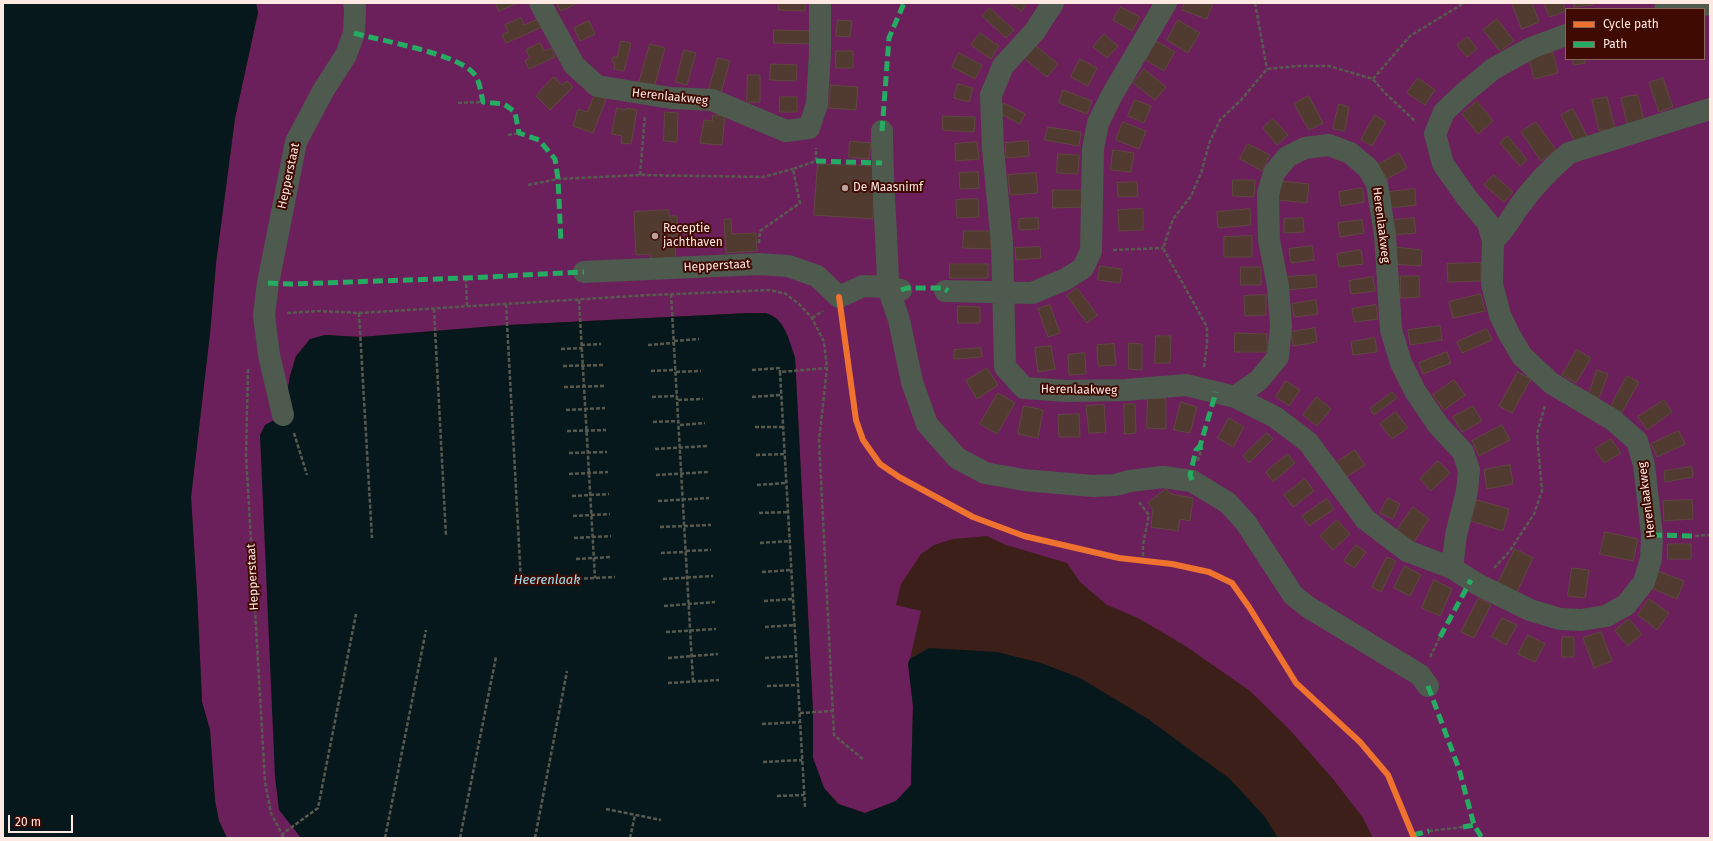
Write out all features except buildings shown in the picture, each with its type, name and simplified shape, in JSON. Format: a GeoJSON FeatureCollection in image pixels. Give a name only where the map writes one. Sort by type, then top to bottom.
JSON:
{"type":"FeatureCollection","features":[{"type":"Feature","properties":{"kind":"lane","name":"Hepperstaat"},"geometry":{"type":"LineString","coordinates":[[288,423],[269,355],[264,315],[268,283],[296,142],[322,91],[346,55],[354,33],[356,9],[354,3]]}},
{"type":"Feature","properties":{"kind":"lane","name":"Herenlaakweg"},"geometry":{"type":"LineString","coordinates":[[540,3],[574,65],[597,86],[671,98],[712,100],[786,131],[809,128],[817,104],[820,52],[820,3]]}},
{"type":"Feature","properties":{"kind":"lane","name":"Herenlaakweg"},"geometry":{"type":"LineString","coordinates":[[1052,3],[1035,31],[1003,66],[991,94],[993,149],[1002,243],[1005,366],[1024,388],[1067,391],[1126,390],[1186,384],[1235,397],[1275,417],[1308,442],[1365,519],[1407,551],[1452,568],[1477,584],[1530,610],[1560,620],[1581,620],[1606,616],[1626,605],[1644,582],[1651,559],[1652,535],[1644,465],[1637,441],[1613,420],[1551,383],[1522,356],[1500,315],[1492,284],[1493,241],[1488,223],[1467,198],[1443,164],[1435,134]]}},
{"type":"Feature","properties":{"kind":"lane"},"geometry":{"type":"LineString","coordinates":[[945,291],[1032,292],[1066,279],[1083,268],[1091,251],[1093,150],[1098,123],[1166,3]]}},
{"type":"Feature","properties":{"kind":"lane"},"geometry":{"type":"LineString","coordinates":[[1674,8],[1710,4]]}},
{"type":"Feature","properties":{"kind":"lane"},"geometry":{"type":"LineString","coordinates":[[1435,134],[1444,112],[1462,94],[1493,69],[1531,48],[1565,35]]}},
{"type":"Feature","properties":{"kind":"lane"},"geometry":{"type":"LineString","coordinates":[[1493,241],[1504,230],[1518,208],[1552,167],[1569,153],[1710,109]]}},
{"type":"Feature","properties":{"kind":"lane"},"geometry":{"type":"LineString","coordinates":[[882,131],[882,169],[886,222],[899,320],[912,382],[927,424],[957,458],[985,473],[1024,480],[1093,486],[1115,485],[1130,481],[1163,477],[1192,481],[1228,503],[1246,523],[1293,595],[1308,608],[1420,675],[1428,686]]}},
{"type":"Feature","properties":{"kind":"lane","name":"Herenlaakweg"},"geometry":{"type":"LineString","coordinates":[[1235,397],[1259,380],[1278,357],[1281,326],[1278,286],[1269,232],[1268,193],[1274,173],[1287,157],[1305,148],[1329,145],[1350,153],[1368,168],[1377,184],[1385,235],[1391,330],[1402,363],[1415,391],[1438,425],[1463,452],[1469,470],[1467,491],[1456,534],[1452,568]]}},
{"type":"Feature","properties":{"kind":"lane","name":"Hepperstaat"},"geometry":{"type":"LineString","coordinates":[[584,272],[759,264],[788,266],[817,276],[839,297],[863,286],[895,289]]}},
{"type":"Feature","properties":{"kind":"path"},"geometry":{"type":"LineString","coordinates":[[1255,3],[1267,69]]}},
{"type":"Feature","properties":{"kind":"path"},"geometry":{"type":"LineString","coordinates":[[1373,78],[1410,36],[1464,3]]}},
{"type":"Feature","properties":{"kind":"path"},"geometry":{"type":"LineString","coordinates":[[1198,386],[1206,363],[1208,327],[1163,248],[1173,219],[1191,196],[1201,173],[1210,141],[1220,120],[1241,100],[1267,69],[1297,66],[1329,66],[1373,78],[1384,92],[1421,128],[1435,134]]}},
{"type":"Feature","properties":{"kind":"path"},"geometry":{"type":"LineString","coordinates":[[458,103],[483,102]]}},
{"type":"Feature","properties":{"kind":"path"},"geometry":{"type":"LineString","coordinates":[[508,135],[519,133]]}},
{"type":"Feature","properties":{"kind":"path"},"geometry":{"type":"LineString","coordinates":[[640,175],[643,136]]}},
{"type":"Feature","properties":{"kind":"path"},"geometry":{"type":"LineString","coordinates":[[528,185],[558,179],[640,175],[763,177],[816,161],[816,154]]}},
{"type":"Feature","properties":{"kind":"path"},"geometry":{"type":"LineString","coordinates":[[759,264],[760,231],[800,203],[793,169]]}},
{"type":"Feature","properties":{"kind":"path"},"geometry":{"type":"LineString","coordinates":[[1091,251],[1163,248]]}},
{"type":"Feature","properties":{"kind":"path"},"geometry":{"type":"LineString","coordinates":[[466,278],[467,306]]}},
{"type":"Feature","properties":{"kind":"path"},"geometry":{"type":"LineString","coordinates":[[264,315],[319,311],[360,313],[672,294],[770,290],[786,294],[799,304],[812,318],[824,342],[827,368],[819,441],[834,735],[864,760]]}},
{"type":"Feature","properties":{"kind":"path"},"geometry":{"type":"LineString","coordinates":[[672,294],[693,681]]}},
{"type":"Feature","properties":{"kind":"path"},"geometry":{"type":"LineString","coordinates":[[579,300],[594,578]]}},
{"type":"Feature","properties":{"kind":"path"},"geometry":{"type":"LineString","coordinates":[[506,304],[521,582]]}},
{"type":"Feature","properties":{"kind":"path"},"geometry":{"type":"LineString","coordinates":[[434,309],[446,536]]}},
{"type":"Feature","properties":{"kind":"path"},"geometry":{"type":"LineString","coordinates":[[360,313],[372,538]]}},
{"type":"Feature","properties":{"kind":"path"},"geometry":{"type":"LineString","coordinates":[[648,345],[699,339]]}},
{"type":"Feature","properties":{"kind":"path"},"geometry":{"type":"LineString","coordinates":[[561,349],[602,344]]}},
{"type":"Feature","properties":{"kind":"path"},"geometry":{"type":"LineString","coordinates":[[563,366],[603,365]]}},
{"type":"Feature","properties":{"kind":"path"},"geometry":{"type":"LineString","coordinates":[[752,370],[780,368],[805,807]]}},
{"type":"Feature","properties":{"kind":"path"},"geometry":{"type":"LineString","coordinates":[[780,372],[827,368]]}},
{"type":"Feature","properties":{"kind":"path"},"geometry":{"type":"LineString","coordinates":[[650,371],[701,371]]}},
{"type":"Feature","properties":{"kind":"path"},"geometry":{"type":"LineString","coordinates":[[1477,584],[1509,552],[1534,514],[1542,491],[1537,434],[1551,383]]}},
{"type":"Feature","properties":{"kind":"path"},"geometry":{"type":"LineString","coordinates":[[564,387],[605,386]]}},
{"type":"Feature","properties":{"kind":"path"},"geometry":{"type":"LineString","coordinates":[[652,397],[677,396]]}},
{"type":"Feature","properties":{"kind":"path"},"geometry":{"type":"LineString","coordinates":[[752,397],[781,396]]}},
{"type":"Feature","properties":{"kind":"path"},"geometry":{"type":"LineString","coordinates":[[678,400],[703,398]]}},
{"type":"Feature","properties":{"kind":"path"},"geometry":{"type":"LineString","coordinates":[[566,410],[605,408]]}},
{"type":"Feature","properties":{"kind":"path"},"geometry":{"type":"LineString","coordinates":[[653,422],[679,421]]}},
{"type":"Feature","properties":{"kind":"path"},"geometry":{"type":"LineString","coordinates":[[288,423],[307,475]]}},
{"type":"Feature","properties":{"kind":"path"},"geometry":{"type":"LineString","coordinates":[[680,425],[705,423]]}},
{"type":"Feature","properties":{"kind":"path"},"geometry":{"type":"LineString","coordinates":[[755,428],[783,427]]}},
{"type":"Feature","properties":{"kind":"path"},"geometry":{"type":"LineString","coordinates":[[567,431],[606,430]]}},
{"type":"Feature","properties":{"kind":"path"},"geometry":{"type":"LineString","coordinates":[[655,449],[707,446]]}},
{"type":"Feature","properties":{"kind":"path"},"geometry":{"type":"LineString","coordinates":[[569,453],[607,452]]}},
{"type":"Feature","properties":{"kind":"path"},"geometry":{"type":"LineString","coordinates":[[756,455],[785,454]]}},
{"type":"Feature","properties":{"kind":"path"},"geometry":{"type":"LineString","coordinates":[[569,474],[608,472]]}},
{"type":"Feature","properties":{"kind":"path"},"geometry":{"type":"LineString","coordinates":[[656,475],[708,472]]}},
{"type":"Feature","properties":{"kind":"path"},"geometry":{"type":"LineString","coordinates":[[1130,481],[1139,503],[1149,515],[1143,545],[1143,560]]}},
{"type":"Feature","properties":{"kind":"path"},"geometry":{"type":"LineString","coordinates":[[757,485],[786,483]]}},
{"type":"Feature","properties":{"kind":"path"},"geometry":{"type":"LineString","coordinates":[[572,496],[609,494]]}},
{"type":"Feature","properties":{"kind":"path"},"geometry":{"type":"LineString","coordinates":[[658,501],[709,498]]}},
{"type":"Feature","properties":{"kind":"path"},"geometry":{"type":"LineString","coordinates":[[759,513],[788,512]]}},
{"type":"Feature","properties":{"kind":"path"},"geometry":{"type":"LineString","coordinates":[[573,516],[610,514]]}},
{"type":"Feature","properties":{"kind":"path"},"geometry":{"type":"LineString","coordinates":[[660,527],[711,525]]}},
{"type":"Feature","properties":{"kind":"path"},"geometry":{"type":"LineString","coordinates":[[1695,536],[1710,535]]}},
{"type":"Feature","properties":{"kind":"path"},"geometry":{"type":"LineString","coordinates":[[574,538],[611,536]]}},
{"type":"Feature","properties":{"kind":"path"},"geometry":{"type":"LineString","coordinates":[[760,543],[790,541]]}},
{"type":"Feature","properties":{"kind":"path"},"geometry":{"type":"LineString","coordinates":[[661,553],[712,550]]}},
{"type":"Feature","properties":{"kind":"path"},"geometry":{"type":"LineString","coordinates":[[576,559],[610,556]]}},
{"type":"Feature","properties":{"kind":"path"},"geometry":{"type":"LineString","coordinates":[[1135,559],[1150,561]]}},
{"type":"Feature","properties":{"kind":"path"},"geometry":{"type":"LineString","coordinates":[[762,572],[792,570]]}},
{"type":"Feature","properties":{"kind":"path"},"geometry":{"type":"LineString","coordinates":[[662,579],[713,576]]}},
{"type":"Feature","properties":{"kind":"path"},"geometry":{"type":"LineString","coordinates":[[572,579],[615,577]]}},
{"type":"Feature","properties":{"kind":"path"},"geometry":{"type":"LineString","coordinates":[[764,600],[793,599]]}},
{"type":"Feature","properties":{"kind":"path"},"geometry":{"type":"LineString","coordinates":[[664,606],[715,602]]}},
{"type":"Feature","properties":{"kind":"path"},"geometry":{"type":"LineString","coordinates":[[282,837],[318,808],[356,614]]}},
{"type":"Feature","properties":{"kind":"path"},"geometry":{"type":"LineString","coordinates":[[765,627],[795,625]]}},
{"type":"Feature","properties":{"kind":"path"},"geometry":{"type":"LineString","coordinates":[[666,632],[716,629]]}},
{"type":"Feature","properties":{"kind":"path"},"geometry":{"type":"LineString","coordinates":[[385,838],[426,630]]}},
{"type":"Feature","properties":{"kind":"path"},"geometry":{"type":"LineString","coordinates":[[667,658],[718,654]]}},
{"type":"Feature","properties":{"kind":"path"},"geometry":{"type":"LineString","coordinates":[[765,658],[797,656]]}},
{"type":"Feature","properties":{"kind":"path"},"geometry":{"type":"LineString","coordinates":[[460,838],[496,657]]}},
{"type":"Feature","properties":{"kind":"path"},"geometry":{"type":"LineString","coordinates":[[535,838],[567,671]]}},
{"type":"Feature","properties":{"kind":"path"},"geometry":{"type":"LineString","coordinates":[[668,683],[719,680]]}},
{"type":"Feature","properties":{"kind":"path"},"geometry":{"type":"LineString","coordinates":[[767,686],[798,685]]}},
{"type":"Feature","properties":{"kind":"path"},"geometry":{"type":"LineString","coordinates":[[800,713],[833,711]]}},
{"type":"Feature","properties":{"kind":"path"},"geometry":{"type":"LineString","coordinates":[[762,724],[800,722]]}},
{"type":"Feature","properties":{"kind":"path"},"geometry":{"type":"LineString","coordinates":[[763,762],[802,760]]}},
{"type":"Feature","properties":{"kind":"path"},"geometry":{"type":"LineString","coordinates":[[777,796],[804,795]]}},
{"type":"Feature","properties":{"kind":"path"},"geometry":{"type":"LineString","coordinates":[[606,809],[634,816],[661,820]]}},
{"type":"Feature","properties":{"kind":"path"},"geometry":{"type":"LineString","coordinates":[[630,838],[634,816]]}},
{"type":"Feature","properties":{"kind":"path"},"geometry":{"type":"LineString","coordinates":[[1429,831],[1463,827]]}},
{"type":"Feature","properties":{"kind":"shaded area"},"geometry":{"type":"Polygon","coordinates":[[[256,3],[1710,3],[1710,838],[1373,838],[1363,818],[1333,779],[1290,730],[1250,691],[1184,645],[1138,618],[1107,605],[1080,582],[1067,563],[1006,545],[987,536],[953,539],[934,545],[921,554],[901,584],[896,605],[921,611],[908,663],[913,706],[911,785],[896,801],[865,813],[839,804],[824,788],[813,758],[813,712],[795,357],[766,313],[749,313],[508,325],[361,337],[325,335],[296,356],[290,376],[286,400],[293,826],[301,838],[227,838],[219,821],[215,801],[210,730],[202,702],[191,497],[210,333],[216,263],[235,118],[258,13],[256,3]]]}},
{"type":"Feature","properties":{"kind":"water"},"geometry":{"type":"Polygon","coordinates":[[[3,3],[256,3],[258,12],[235,118],[216,263],[210,333],[191,497],[202,702],[210,730],[215,801],[219,821],[227,838],[3,838],[3,3]]]}},
{"type":"Feature","properties":{"kind":"water","name":"Heerenlaak"},"geometry":{"type":"Polygon","coordinates":[[[765,313],[772,315],[777,319],[785,330],[795,357],[813,712],[813,758],[824,788],[838,804],[865,813],[896,801],[911,785],[913,706],[908,663],[910,659],[929,648],[997,652],[1041,663],[1080,678],[1148,719],[1230,779],[1265,817],[1278,838],[301,838],[279,810],[275,777],[260,435],[265,425],[283,415],[290,376],[296,356],[310,339],[325,335],[361,337],[508,325],[765,313]]]}},
{"type":"Feature","properties":{"kind":"marked path"},"geometry":{"type":"LineString","coordinates":[[882,131],[889,38],[904,3]]}},
{"type":"Feature","properties":{"kind":"marked path"},"geometry":{"type":"LineString","coordinates":[[354,33],[419,49],[467,67],[477,78],[483,102],[504,104],[515,112],[519,133],[539,140],[555,159],[558,179],[561,243]]}},
{"type":"Feature","properties":{"kind":"marked path"},"geometry":{"type":"LineString","coordinates":[[816,161],[882,163]]}},
{"type":"Feature","properties":{"kind":"marked path"},"geometry":{"type":"LineString","coordinates":[[268,283],[291,284],[466,278],[584,272]]}},
{"type":"Feature","properties":{"kind":"marked path"},"geometry":{"type":"LineString","coordinates":[[901,290],[907,288],[943,288],[948,291]]}},
{"type":"Feature","properties":{"kind":"marked path"},"geometry":{"type":"LineString","coordinates":[[1201,450],[1200,446],[1216,392]]}},
{"type":"Feature","properties":{"kind":"marked path"},"geometry":{"type":"LineString","coordinates":[[1192,480],[1190,475],[1196,450],[1200,446]]}},
{"type":"Feature","properties":{"kind":"marked path"},"geometry":{"type":"LineString","coordinates":[[1652,535],[1695,536]]}},
{"type":"Feature","properties":{"kind":"marked path"},"geometry":{"type":"LineString","coordinates":[[1440,637],[1471,580]]}},
{"type":"Feature","properties":{"kind":"marked path"},"geometry":{"type":"LineString","coordinates":[[1428,686],[1459,769],[1474,825]]}},
{"type":"Feature","properties":{"kind":"marked path"},"geometry":{"type":"LineString","coordinates":[[1463,827],[1474,825],[1482,838]]}},
{"type":"Feature","properties":{"kind":"marked path"},"geometry":{"type":"LineString","coordinates":[[1413,835],[1429,831]]}},
{"type":"Feature","properties":{"kind":"cycle path"},"geometry":{"type":"LineString","coordinates":[[839,297],[856,420],[863,440],[880,464],[899,477],[973,517],[1024,536],[1119,558],[1172,564],[1209,572],[1232,583],[1249,607],[1296,683],[1360,742],[1388,775],[1414,838]]}},
{"type":"Feature","properties":{"kind":"place","name":"De Maasnimf"},"geometry":{"type":"Point","coordinates":[845,188]}},
{"type":"Feature","properties":{"kind":"place","name":"Receptie jachthaven"},"geometry":{"type":"Point","coordinates":[655,236]}}]}
